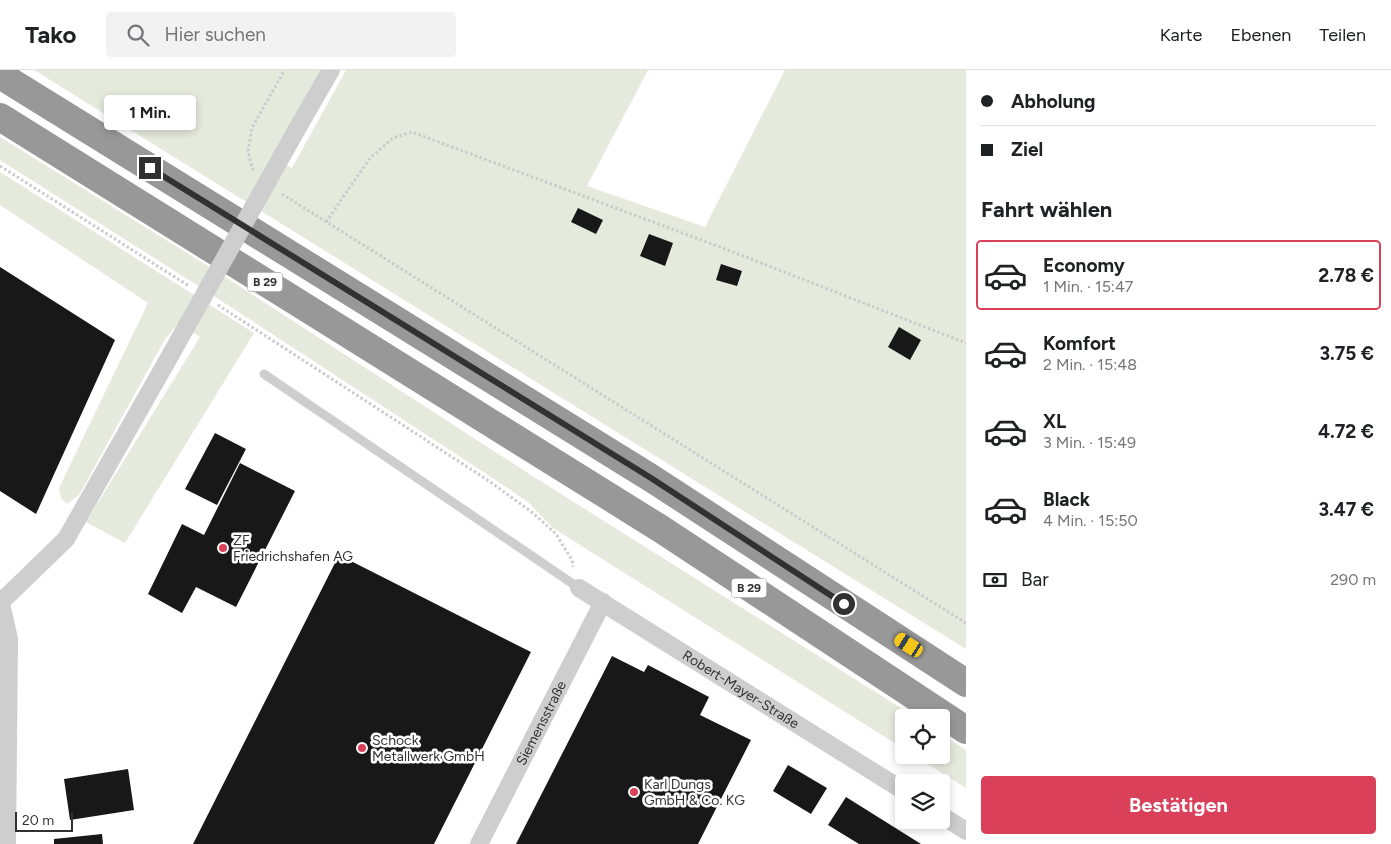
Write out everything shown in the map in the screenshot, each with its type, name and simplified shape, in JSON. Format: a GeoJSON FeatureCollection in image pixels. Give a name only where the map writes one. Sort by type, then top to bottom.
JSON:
{"type":"FeatureCollection","features":[{"type":"Feature","properties":{"kind":"highway","name":"B 29"},"geometry":{"type":"LineString","coordinates":[[0,74],[651,478],[963,679]]}},
{"type":"Feature","properties":{"kind":"highway","name":"B 29"},"geometry":{"type":"LineString","coordinates":[[0,117],[661,530],[966,730]]}},
{"type":"Feature","properties":{"kind":"street"},"geometry":{"type":"LineString","coordinates":[[7,844],[9,639],[1,600],[66,539],[331,70]]}},
{"type":"Feature","properties":{"kind":"street","name":"Robert-Mayer-Straße"},"geometry":{"type":"LineString","coordinates":[[579,588],[895,786]]}},
{"type":"Feature","properties":{"kind":"street","name":"Siemensstraße"},"geometry":{"type":"LineString","coordinates":[[479,844],[603,602]]}},
{"type":"Feature","properties":{"kind":"street"},"geometry":{"type":"LineString","coordinates":[[950,821],[966,831]]}},
{"type":"Feature","properties":{"kind":"lane"},"geometry":{"type":"LineString","coordinates":[[264,374],[579,588]]}},
{"type":"Feature","properties":{"kind":"path"},"geometry":{"type":"LineString","coordinates":[[259,174],[252,168],[248,152],[252,128],[284,70]]}},
{"type":"Feature","properties":{"kind":"path"},"geometry":{"type":"LineString","coordinates":[[326,222],[370,158],[392,138],[412,132],[728,250],[966,343]]}},
{"type":"Feature","properties":{"kind":"path"},"geometry":{"type":"LineString","coordinates":[[0,166],[190,287]]}},
{"type":"Feature","properties":{"kind":"path"},"geometry":{"type":"LineString","coordinates":[[280,192],[286,198],[966,622]]}},
{"type":"Feature","properties":{"kind":"path"},"geometry":{"type":"LineString","coordinates":[[215,303],[489,481],[533,513],[556,534],[572,560],[579,588]]}},
{"type":"Feature","properties":{"kind":"shaded area"},"geometry":{"type":"Polygon","coordinates":[[[34,70],[323,70],[273,158],[292,168],[346,70],[648,70],[587,186],[705,227],[785,70],[966,70],[966,649],[34,70]]]}},
{"type":"Feature","properties":{"kind":"shaded area"},"geometry":{"type":"Polygon","coordinates":[[[0,137],[208,266],[531,475],[902,709],[895,709],[895,743],[553,528],[528,502],[488,475],[200,287],[0,160],[0,137]]]}},
{"type":"Feature","properties":{"kind":"shaded area"},"geometry":{"type":"Polygon","coordinates":[[[0,172],[254,333],[125,543],[86,522],[200,337],[178,323],[164,341],[79,495],[67,504],[61,498],[59,488],[148,303],[0,205],[0,172]]]}},
{"type":"Feature","properties":{"kind":"shaded area"},"geometry":{"type":"Polygon","coordinates":[[[950,740],[966,750],[966,788],[950,778],[950,774],[944,774],[927,764],[950,764],[950,740]]]}},
{"type":"Feature","properties":{"kind":"building"},"geometry":{"type":"Polygon","coordinates":[[[578,208],[603,220],[596,234],[571,222],[578,208]]]}},
{"type":"Feature","properties":{"kind":"building"},"geometry":{"type":"Polygon","coordinates":[[[649,234],[673,243],[665,266],[640,256],[649,234]]]}},
{"type":"Feature","properties":{"kind":"building"},"geometry":{"type":"Polygon","coordinates":[[[721,264],[742,271],[737,286],[716,280],[721,264]]]}},
{"type":"Feature","properties":{"kind":"building"},"geometry":{"type":"Polygon","coordinates":[[[0,267],[115,340],[36,514],[0,491],[0,267]]]}},
{"type":"Feature","properties":{"kind":"building"},"geometry":{"type":"Polygon","coordinates":[[[899,327],[921,340],[910,360],[888,347],[899,327]]]}},
{"type":"Feature","properties":{"kind":"building"},"geometry":{"type":"Polygon","coordinates":[[[215,433],[246,449],[217,505],[185,489],[215,433]]]}},
{"type":"Feature","properties":{"kind":"building"},"geometry":{"type":"Polygon","coordinates":[[[240,463],[295,491],[236,607],[196,587],[182,613],[148,594],[182,524],[204,535],[240,463]]]}},
{"type":"Feature","properties":{"kind":"building","name":"Schock Metallwerk GmbH"},"geometry":{"type":"Polygon","coordinates":[[[339,555],[531,652],[434,844],[193,844],[339,555]]]}},
{"type":"Feature","properties":{"kind":"building","name":"Karl Dungs GmbH & Co. KG"},"geometry":{"type":"Polygon","coordinates":[[[612,656],[644,672],[648,665],[709,697],[700,715],[751,740],[698,844],[516,844],[612,656]]]}},
{"type":"Feature","properties":{"kind":"building"},"geometry":{"type":"Polygon","coordinates":[[[788,765],[827,788],[811,814],[773,791],[788,765]]]}},
{"type":"Feature","properties":{"kind":"building"},"geometry":{"type":"Polygon","coordinates":[[[128,769],[134,810],[70,820],[64,779],[128,769]]]}},
{"type":"Feature","properties":{"kind":"building"},"geometry":{"type":"Polygon","coordinates":[[[846,797],[921,844],[859,844],[828,825],[846,797]]]}},
{"type":"Feature","properties":{"kind":"building"},"geometry":{"type":"Polygon","coordinates":[[[102,834],[103,844],[54,844],[54,839],[102,834]]]}},
{"type":"Feature","properties":{"kind":"place","name":"ZF Friedrichshafen AG"},"geometry":{"type":"Point","coordinates":[223,548]}},
{"type":"Feature","properties":{"kind":"place","name":"Schock Metallwerk GmbH"},"geometry":{"type":"Point","coordinates":[362,748]}},
{"type":"Feature","properties":{"kind":"place","name":"Karl Dungs GmbH & Co. KG"},"geometry":{"type":"Point","coordinates":[634,792]}},
{"type":"Feature","properties":{"kind":"route"},"geometry":{"type":"LineString","coordinates":[[150,168],[651,478],[844,604]]}}]}
